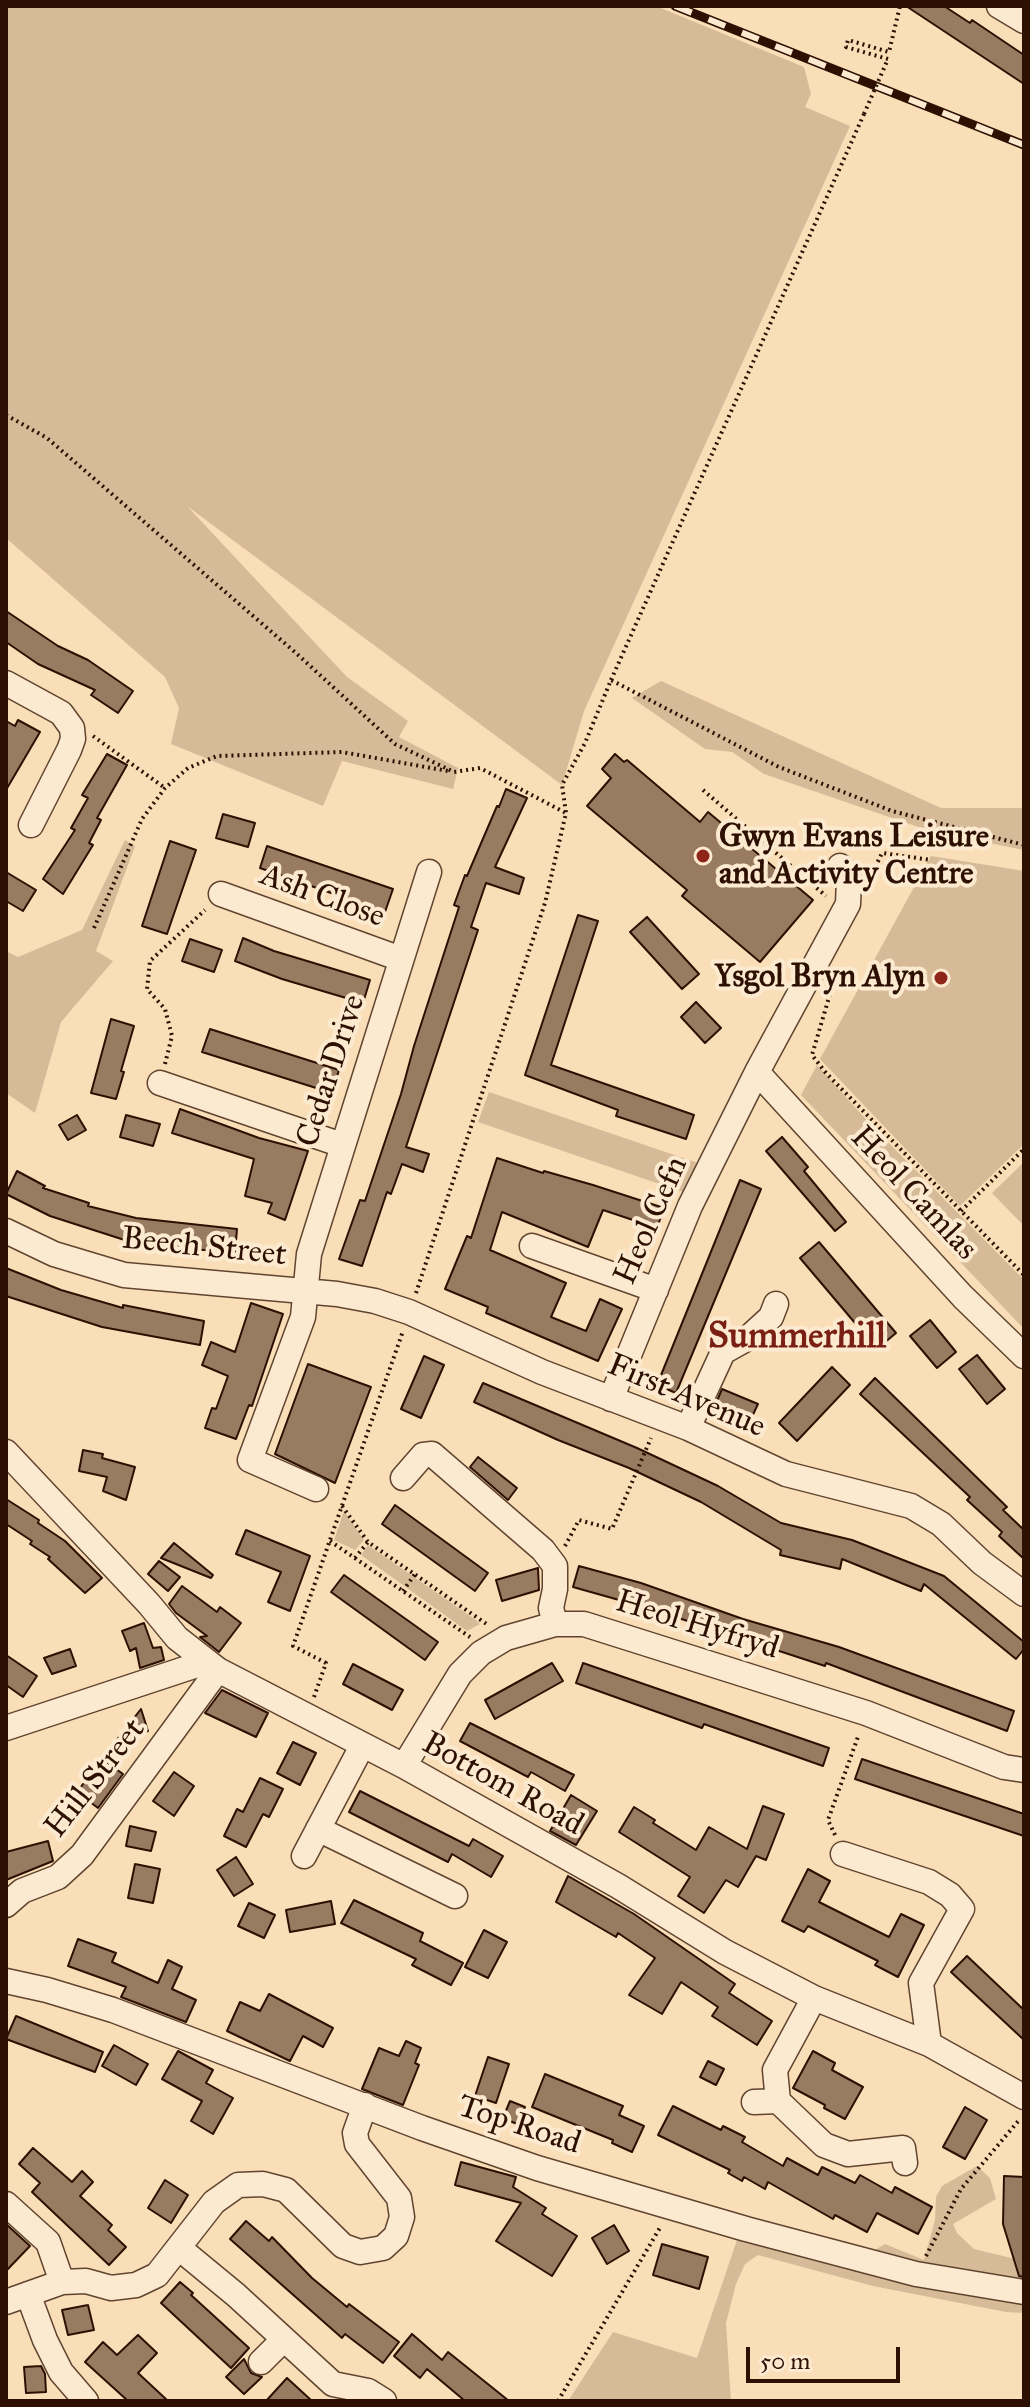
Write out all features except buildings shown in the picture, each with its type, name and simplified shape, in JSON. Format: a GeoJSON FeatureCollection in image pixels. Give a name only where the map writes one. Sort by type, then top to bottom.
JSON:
{"type":"FeatureCollection","features":[{"type":"Feature","properties":{"kind":"street"},"geometry":{"type":"LineString","coordinates":[[999,6],[1024,21]]}},
{"type":"Feature","properties":{"kind":"street"},"geometry":{"type":"LineString","coordinates":[[6,683],[61,713],[72,728],[73,739],[69,750],[31,825]]}},
{"type":"Feature","properties":{"kind":"street","name":"Heol Cefn"},"geometry":{"type":"LineString","coordinates":[[611,1399],[690,1206],[757,1072],[848,904],[849,879],[840,866]]}},
{"type":"Feature","properties":{"kind":"street","name":"Cedar Drive"},"geometry":{"type":"LineString","coordinates":[[316,1489],[250,1460],[303,1317],[309,1254],[429,872]]}},
{"type":"Feature","properties":{"kind":"street","name":"Ash Close"},"geometry":{"type":"LineString","coordinates":[[221,894],[401,959]]}},
{"type":"Feature","properties":{"kind":"street","name":"Heol Camlas"},"geometry":{"type":"LineString","coordinates":[[757,1072],[963,1297],[1024,1356]]}},
{"type":"Feature","properties":{"kind":"street"},"geometry":{"type":"LineString","coordinates":[[160,1083],[342,1145]]}},
{"type":"Feature","properties":{"kind":"street","name":"Beech Street"},"geometry":{"type":"LineString","coordinates":[[6,1231],[54,1254],[124,1275],[306,1291]]}},
{"type":"Feature","properties":{"kind":"street"},"geometry":{"type":"LineString","coordinates":[[532,1246],[656,1290]]}},
{"type":"Feature","properties":{"kind":"street","name":"First Avenue"},"geometry":{"type":"LineString","coordinates":[[306,1291],[375,1301],[409,1312],[542,1372],[688,1428],[786,1474],[911,1506],[941,1524],[982,1563],[1024,1594]]}},
{"type":"Feature","properties":{"kind":"street"},"geometry":{"type":"LineString","coordinates":[[688,1428],[723,1352],[748,1338],[771,1317],[776,1304]]}},
{"type":"Feature","properties":{"kind":"street","name":"Bottom Road"},"geometry":{"type":"LineString","coordinates":[[6,1452],[177,1638],[212,1666],[404,1766],[618,1886],[725,1952],[814,1998],[929,2044],[1024,2097]]}},
{"type":"Feature","properties":{"kind":"street"},"geometry":{"type":"LineString","coordinates":[[403,1478],[423,1455],[432,1454],[543,1550],[555,1566],[551,1608],[555,1624]]}},
{"type":"Feature","properties":{"kind":"street","name":"Heol Hyfryd"},"geometry":{"type":"LineString","coordinates":[[404,1766],[460,1674],[481,1653],[506,1638],[555,1624],[584,1624],[866,1713],[1004,1767],[1024,1770]]}},
{"type":"Feature","properties":{"kind":"street"},"geometry":{"type":"LineString","coordinates":[[6,1728],[212,1666]]}},
{"type":"Feature","properties":{"kind":"street","name":"Hill Street"},"geometry":{"type":"LineString","coordinates":[[6,1905],[22,1891],[58,1877],[82,1855],[212,1666]]}},
{"type":"Feature","properties":{"kind":"street"},"geometry":{"type":"LineString","coordinates":[[304,1856],[362,1746]]}},
{"type":"Feature","properties":{"kind":"street"},"geometry":{"type":"LineString","coordinates":[[318,1829],[455,1896]]}},
{"type":"Feature","properties":{"kind":"street"},"geometry":{"type":"LineString","coordinates":[[843,1854],[929,1882],[950,1895],[962,1909],[921,1983],[929,2044]]}},
{"type":"Feature","properties":{"kind":"street","name":"Top Road"},"geometry":{"type":"LineString","coordinates":[[6,1981],[113,2010],[422,2128],[537,2168],[916,2274],[1024,2292]]}},
{"type":"Feature","properties":{"kind":"street"},"geometry":{"type":"LineString","coordinates":[[814,1998],[775,2070],[766,2102],[824,2145],[848,2154],[904,2149]]}},
{"type":"Feature","properties":{"kind":"street"},"geometry":{"type":"LineString","coordinates":[[86,2401],[61,2372],[45,2340],[17,2298],[62,2282],[86,2281],[111,2288],[136,2285],[157,2275],[214,2202],[238,2185],[263,2184],[286,2190],[343,2246],[360,2252],[383,2248],[396,2236],[402,2217],[399,2198],[357,2144],[355,2133],[365,2105]]}},
{"type":"Feature","properties":{"kind":"street"},"geometry":{"type":"LineString","coordinates":[[6,2204],[48,2242],[62,2282]]}},
{"type":"Feature","properties":{"kind":"street"},"geometry":{"type":"LineString","coordinates":[[179,2248],[333,2384],[368,2391],[384,2401]]}},
{"type":"Feature","properties":{"kind":"street"},"geometry":{"type":"LineString","coordinates":[[261,2362],[284,2339]]}},
{"type":"Feature","properties":{"kind":"path"},"geometry":{"type":"LineString","coordinates":[[308,1717],[326,1663],[293,1646],[409,1312],[545,903],[566,813],[562,785],[585,743],[888,59],[846,47],[848,40],[889,52],[900,6]]}},
{"type":"Feature","properties":{"kind":"path"},"geometry":{"type":"LineString","coordinates":[[6,415],[47,438],[296,653],[395,744],[454,772]]}},
{"type":"Feature","properties":{"kind":"path"},"geometry":{"type":"LineString","coordinates":[[611,680],[793,773],[892,811],[1024,845]]}},
{"type":"Feature","properties":{"kind":"path"},"geometry":{"type":"LineString","coordinates":[[72,728],[95,737],[165,788]]}},
{"type":"Feature","properties":{"kind":"path"},"geometry":{"type":"LineString","coordinates":[[94,928],[142,819],[165,788],[188,768],[217,756],[342,752],[454,772],[480,768],[566,813]]}},
{"type":"Feature","properties":{"kind":"path"},"geometry":{"type":"LineString","coordinates":[[703,790],[834,903]]}},
{"type":"Feature","properties":{"kind":"path"},"geometry":{"type":"LineString","coordinates":[[882,853],[931,860]]}},
{"type":"Feature","properties":{"kind":"path"},"geometry":{"type":"LineString","coordinates":[[160,1083],[172,1036],[165,1009],[147,989],[150,961],[221,894]]}},
{"type":"Feature","properties":{"kind":"path"},"geometry":{"type":"LineString","coordinates":[[812,1055],[826,1073],[1024,1275]]}},
{"type":"Feature","properties":{"kind":"path"},"geometry":{"type":"LineString","coordinates":[[961,1211],[1024,1149]]}},
{"type":"Feature","properties":{"kind":"path"},"geometry":{"type":"LineString","coordinates":[[555,1566],[579,1520],[612,1529],[659,1417]]}},
{"type":"Feature","properties":{"kind":"path"},"geometry":{"type":"LineString","coordinates":[[342,1506],[368,1542],[506,1638]]}},
{"type":"Feature","properties":{"kind":"path"},"geometry":{"type":"LineString","coordinates":[[330,1541],[469,1637],[481,1653]]}},
{"type":"Feature","properties":{"kind":"path"},"geometry":{"type":"LineString","coordinates":[[355,1558],[368,1542]]}},
{"type":"Feature","properties":{"kind":"path"},"geometry":{"type":"LineString","coordinates":[[403,1591],[415,1574]]}},
{"type":"Feature","properties":{"kind":"path"},"geometry":{"type":"LineString","coordinates":[[843,1854],[828,1820],[866,1713]]}},
{"type":"Feature","properties":{"kind":"path"},"geometry":{"type":"LineString","coordinates":[[916,2274],[961,2189],[1024,2114]]}},
{"type":"Feature","properties":{"kind":"path"},"geometry":{"type":"LineString","coordinates":[[558,2401],[672,2207]]}},
{"type":"Feature","properties":{"kind":"shaded area"},"geometry":{"type":"Polygon","coordinates":[[[6,6],[656,6],[804,67],[811,94],[805,107],[850,126],[584,711],[562,785],[187,506],[347,677],[408,721],[399,737],[458,768],[453,789],[342,761],[323,806],[171,744],[179,708],[165,677],[6,538],[6,6]]]}},
{"type":"Feature","properties":{"kind":"shaded area"},"geometry":{"type":"Polygon","coordinates":[[[661,681],[941,808],[1024,808],[1024,850],[930,831],[764,774],[732,752],[705,749],[632,698],[661,681]]]}},
{"type":"Feature","properties":{"kind":"shaded area"},"geometry":{"type":"Polygon","coordinates":[[[125,840],[135,846],[96,951],[113,961],[61,1022],[35,1113],[6,1093],[6,951],[18,957],[82,930],[125,840]]]}},
{"type":"Feature","properties":{"kind":"shaded area","name":"Ysgol Bryn Alyn"},"geometry":{"type":"Polygon","coordinates":[[[931,856],[1024,871],[1024,1144],[960,1206],[820,1059],[931,856]]]}},
{"type":"Feature","properties":{"kind":"shaded area"},"geometry":{"type":"Polygon","coordinates":[[[817,1065],[872,1126],[1024,1280],[1024,1329],[801,1095],[817,1065]]]}},
{"type":"Feature","properties":{"kind":"shaded area"},"geometry":{"type":"Polygon","coordinates":[[[489,1092],[698,1163],[686,1193],[478,1122],[489,1092]]]}},
{"type":"Feature","properties":{"kind":"shaded area"},"geometry":{"type":"Polygon","coordinates":[[[1024,1162],[1024,1226],[992,1193],[1024,1162]]]}},
{"type":"Feature","properties":{"kind":"shaded area"},"geometry":{"type":"Polygon","coordinates":[[[344,1511],[364,1540],[355,1550],[334,1540],[344,1511]]]}},
{"type":"Feature","properties":{"kind":"shaded area"},"geometry":{"type":"Polygon","coordinates":[[[368,1545],[480,1624],[467,1631],[361,1555],[368,1545]]]}},
{"type":"Feature","properties":{"kind":"shaded area"},"geometry":{"type":"Polygon","coordinates":[[[977,2166],[990,2178],[996,2199],[953,2224],[957,2233],[974,2249],[1024,2261],[1024,2313],[873,2286],[758,2255],[745,2264],[736,2284],[726,2323],[731,2401],[568,2401],[613,2332],[697,2358],[738,2237],[863,2257],[885,2244],[924,2260],[935,2220],[936,2197],[942,2186],[977,2166]]]}},
{"type":"Feature","properties":{"kind":"railway"},"geometry":{"type":"LineString","coordinates":[[675,6],[1024,145]]}},
{"type":"Feature","properties":{"kind":"place","name":"Gwyn Evans Leisure and Activity Centre"},"geometry":{"type":"Point","coordinates":[703,856]}},
{"type":"Feature","properties":{"kind":"place","name":"Ysgol Bryn Alyn"},"geometry":{"type":"Point","coordinates":[941,978]}},
{"type":"Feature","properties":{"kind":"district","name":"Summerhill"},"geometry":{"type":"Point","coordinates":[797,1338]}}]}
